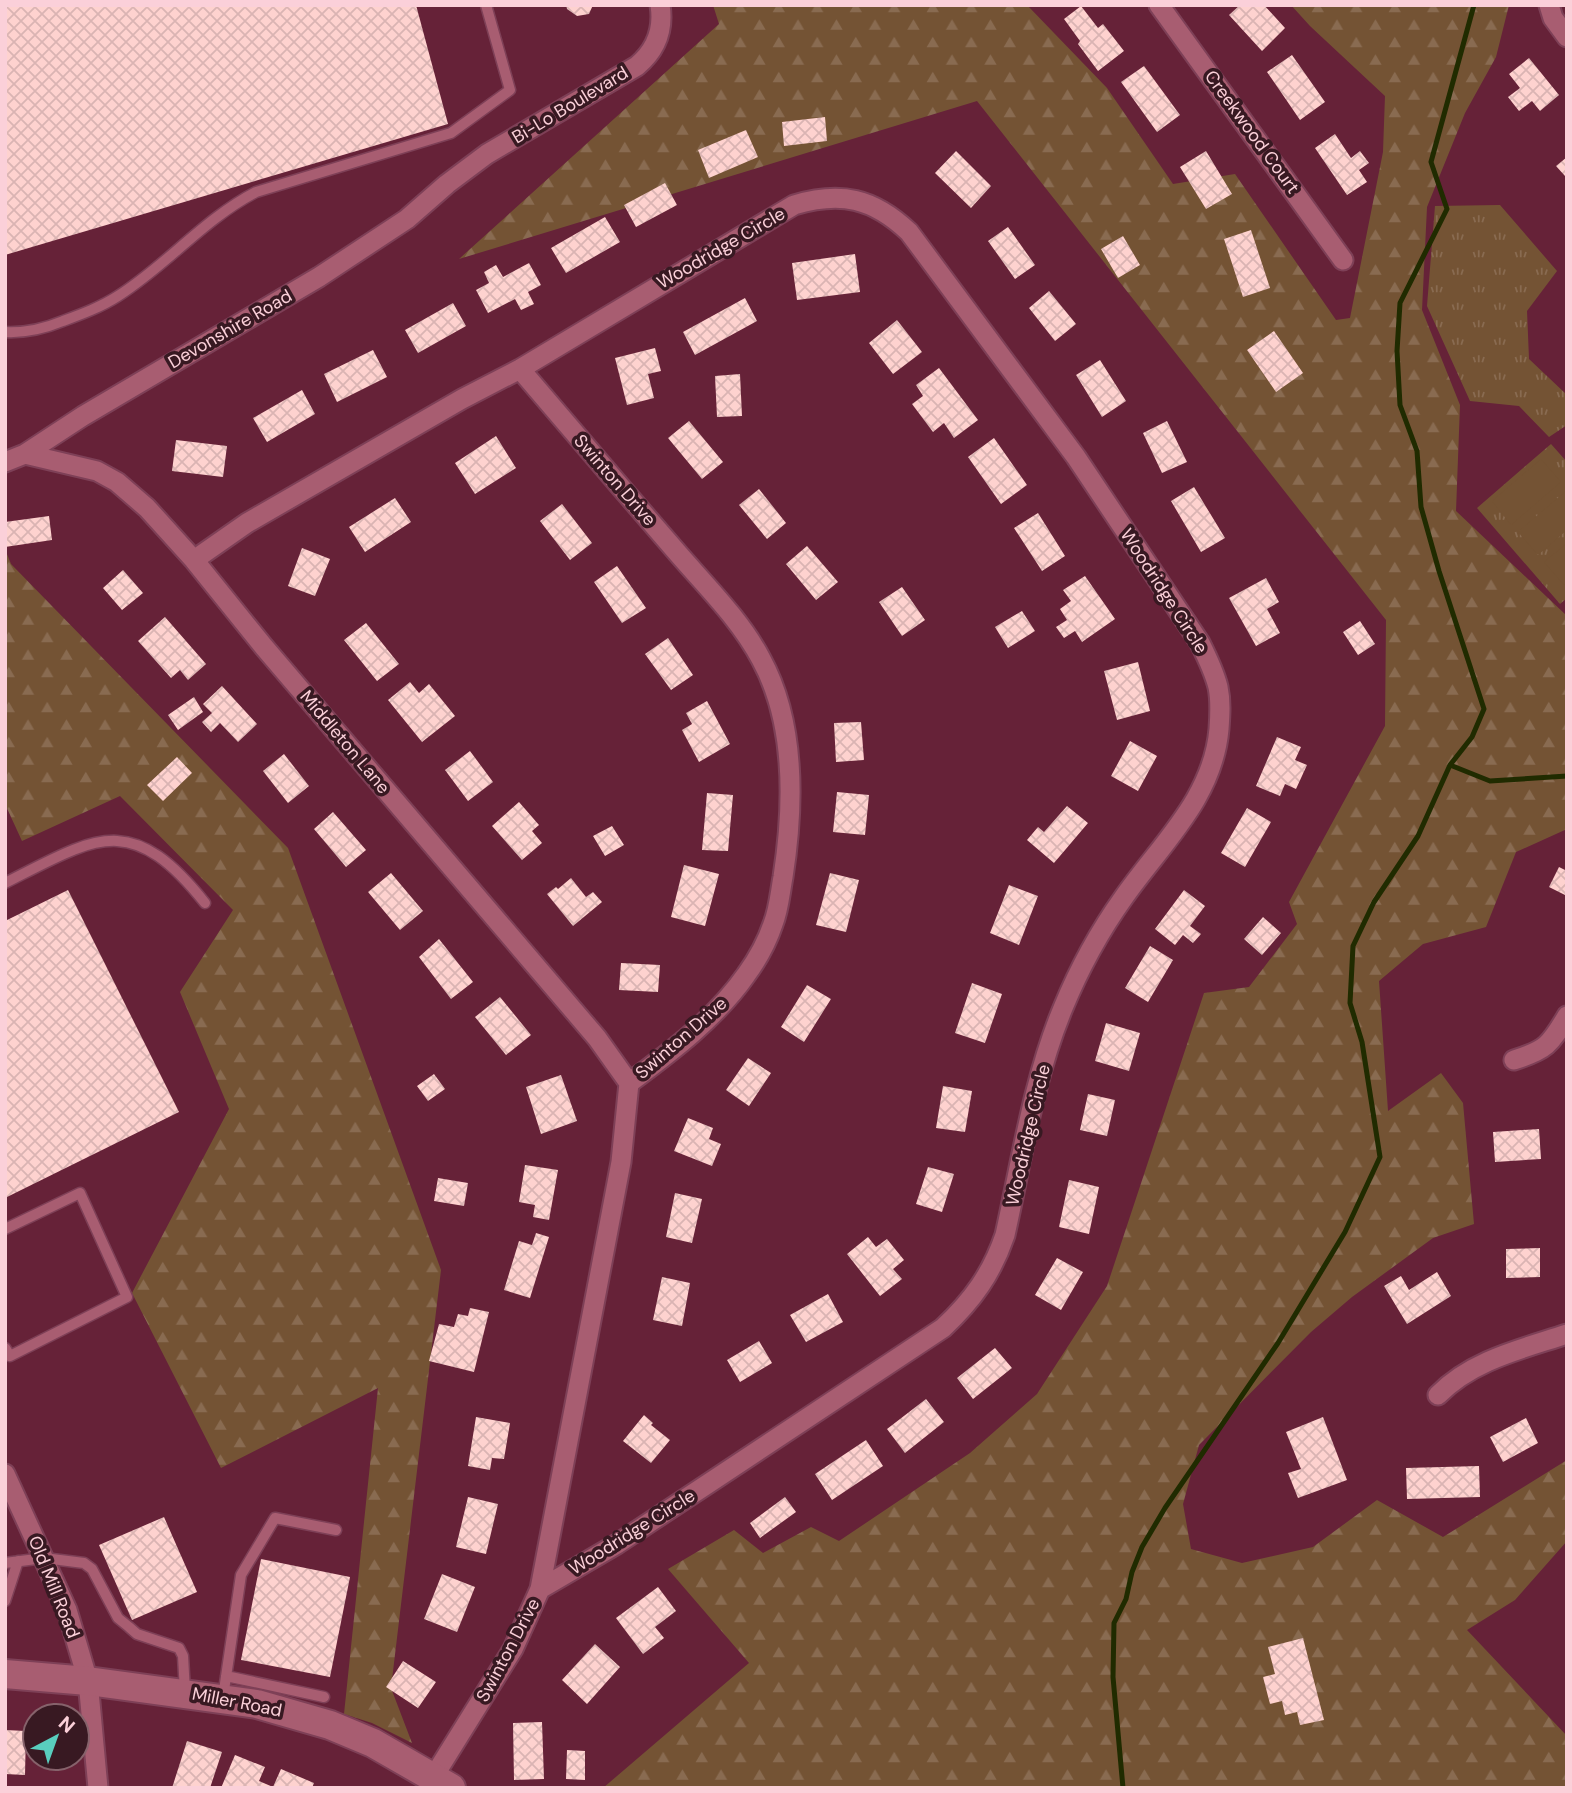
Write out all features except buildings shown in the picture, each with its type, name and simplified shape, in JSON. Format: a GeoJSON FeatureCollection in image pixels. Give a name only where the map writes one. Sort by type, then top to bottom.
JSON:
{"type":"FeatureCollection","features":[{"type":"Feature","properties":{"kind":"street","name":"Bi-Lo Boulevard"},"geometry":{"type":"LineString","coordinates":[[447,184],[487,154],[644,60],[659,36],[662,24],[660,5]]}},
{"type":"Feature","properties":{"kind":"street","name":"Creekwood Court"},"geometry":{"type":"LineString","coordinates":[[1159,5],[1343,260]]}},
{"type":"Feature","properties":{"kind":"street"},"geometry":{"type":"LineString","coordinates":[[1549,5],[1553,18],[1567,37]]}},
{"type":"Feature","properties":{"kind":"street","name":"Devonshire Road"},"geometry":{"type":"LineString","coordinates":[[5,462],[25,454],[83,416],[319,277],[407,219],[447,184]]}},
{"type":"Feature","properties":{"kind":"street","name":"Woodridge Circle"},"geometry":{"type":"LineString","coordinates":[[194,560],[247,523],[462,399],[520,369],[794,205],[836,197],[878,207],[909,232],[1076,457],[1200,643],[1218,688],[1220,712],[1216,754],[1204,787],[1185,817],[1104,925],[1080,968],[1061,1011],[1037,1089],[1005,1235],[998,1256],[977,1294],[943,1328],[617,1545],[540,1589]]}},
{"type":"Feature","properties":{"kind":"street","name":"Swinton Drive"},"geometry":{"type":"LineString","coordinates":[[443,1782],[513,1649],[540,1589],[621,1162],[629,1083],[672,1051],[723,1003],[748,973],[766,942],[778,905],[788,847],[789,795],[785,738],[772,685],[761,659],[747,636],[520,369]]}},
{"type":"Feature","properties":{"kind":"street","name":"Middleton Lane"},"geometry":{"type":"LineString","coordinates":[[25,454],[97,471],[117,482],[147,508],[194,560],[264,647],[597,1038],[629,1083]]}},
{"type":"Feature","properties":{"kind":"street"},"geometry":{"type":"LineString","coordinates":[[1514,1060],[1539,1052],[1555,1036],[1567,1016]]}},
{"type":"Feature","properties":{"kind":"street"},"geometry":{"type":"LineString","coordinates":[[1438,1395],[1455,1378],[1478,1365],[1567,1334]]}},
{"type":"Feature","properties":{"kind":"street","name":"Old Mill Road"},"geometry":{"type":"LineString","coordinates":[[5,1474],[67,1610],[88,1681],[98,1788]]}},
{"type":"Feature","properties":{"kind":"street","name":"Miller Road"},"geometry":{"type":"LineString","coordinates":[[5,1674],[185,1692],[225,1687],[373,1743],[443,1782]]}},
{"type":"Feature","properties":{"kind":"lane"},"geometry":{"type":"LineString","coordinates":[[5,332],[52,325],[89,312],[117,297],[233,204],[256,192],[451,133],[510,90],[486,5]]}},
{"type":"Feature","properties":{"kind":"lane"},"geometry":{"type":"LineString","coordinates":[[5,883],[69,851],[102,840],[125,841],[153,852],[192,886],[205,903]]}},
{"type":"Feature","properties":{"kind":"lane"},"geometry":{"type":"LineString","coordinates":[[5,1229],[80,1193],[127,1297],[10,1356],[5,1348]]}},
{"type":"Feature","properties":{"kind":"lane"},"geometry":{"type":"LineString","coordinates":[[324,1697],[225,1687],[241,1575],[275,1518],[336,1530]]}},
{"type":"Feature","properties":{"kind":"lane"},"geometry":{"type":"LineString","coordinates":[[5,1563],[44,1558],[84,1563],[92,1569],[118,1618],[129,1628],[137,1634],[179,1648],[183,1657],[185,1692]]}},
{"type":"Feature","properties":{"kind":"lane"},"geometry":{"type":"LineString","coordinates":[[5,1601],[18,1561]]}},
{"type":"Feature","properties":{"kind":"green space"},"geometry":{"type":"Polygon","coordinates":[[[713,5],[1027,5],[1107,88],[1173,184],[1235,174],[1336,320],[1350,318],[1383,152],[1385,96],[1291,5],[1509,5],[1496,57],[1465,113],[1427,207],[1422,310],[1460,405],[1456,511],[1567,616],[1567,829],[1516,852],[1486,927],[1423,944],[1379,981],[1388,1111],[1441,1073],[1463,1103],[1474,1224],[1433,1238],[1352,1297],[1311,1332],[1199,1445],[1183,1504],[1191,1549],[1242,1563],[1313,1547],[1377,1500],[1443,1537],[1567,1460],[1567,1541],[1515,1600],[1467,1630],[1567,1736],[1567,1788],[603,1788],[749,1663],[668,1569],[734,1530],[763,1553],[811,1527],[839,1541],[970,1453],[1037,1394],[1107,1286],[1204,993],[1249,987],[1297,924],[1289,902],[1385,726],[1386,620],[977,101],[459,259],[719,24],[713,5]]]}},
{"type":"Feature","properties":{"kind":"green space"},"geometry":{"type":"Polygon","coordinates":[[[1500,205],[1557,271],[1527,311],[1529,359],[1567,395],[1567,425],[1549,437],[1519,406],[1470,401],[1427,306],[1435,206],[1500,205]]]}},
{"type":"Feature","properties":{"kind":"green space"},"geometry":{"type":"Polygon","coordinates":[[[1551,444],[1567,462],[1567,598],[1560,604],[1477,508],[1551,444]]]}},
{"type":"Feature","properties":{"kind":"green space"},"geometry":{"type":"Polygon","coordinates":[[[1541,459],[1561,482],[1511,525],[1492,501],[1541,459]]]}},
{"type":"Feature","properties":{"kind":"green space"},"geometry":{"type":"Polygon","coordinates":[[[1567,490],[1567,530],[1538,555],[1518,532],[1567,490]]]}},
{"type":"Feature","properties":{"kind":"green space"},"geometry":{"type":"Polygon","coordinates":[[[1567,543],[1567,583],[1564,585],[1544,562],[1567,543]]]}},
{"type":"Feature","properties":{"kind":"green space"},"geometry":{"type":"Polygon","coordinates":[[[5,549],[11,564],[288,848],[441,1270],[391,1688],[412,1743],[372,1723],[344,1714],[378,1388],[221,1468],[132,1293],[229,1109],[180,992],[233,910],[120,796],[22,841],[5,804],[5,549]]]}},
{"type":"Feature","properties":{"kind":"waterway"},"geometry":{"type":"LineString","coordinates":[[1123,1788],[1113,1677],[1114,1623],[1126,1599],[1132,1572],[1142,1547],[1165,1508],[1278,1343],[1345,1232],[1380,1157],[1362,1042],[1350,1003],[1353,946],[1374,902],[1418,836],[1450,765],[1472,737],[1484,709],[1421,507],[1417,451],[1400,405],[1397,351],[1400,303],[1447,209],[1431,162],[1474,5]]}},
{"type":"Feature","properties":{"kind":"waterway"},"geometry":{"type":"LineString","coordinates":[[1450,765],[1490,781],[1567,776]]}}]}
